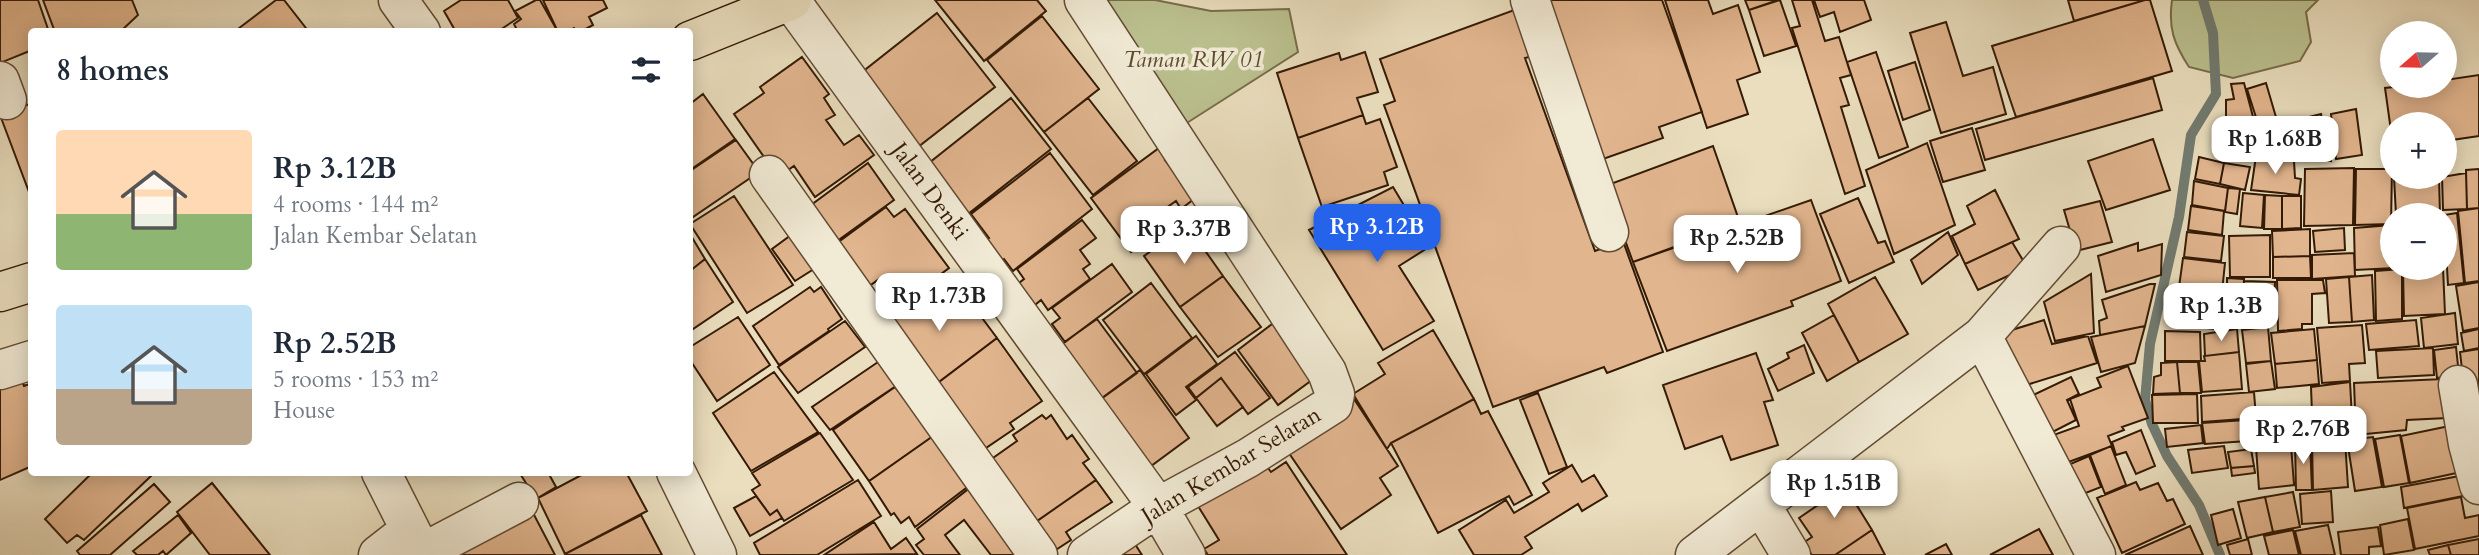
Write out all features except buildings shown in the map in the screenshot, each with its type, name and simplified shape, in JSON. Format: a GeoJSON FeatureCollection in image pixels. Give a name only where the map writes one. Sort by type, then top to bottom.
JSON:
{"type":"FeatureCollection","features":[{"type":"Feature","properties":{"kind":"main road"},"geometry":{"type":"LineString","coordinates":[[693,39],[741,10],[792,0]]}},
{"type":"Feature","properties":{"kind":"main road"},"geometry":{"type":"LineString","coordinates":[[0,292],[28,283]]}},
{"type":"Feature","properties":{"kind":"street"},"geometry":{"type":"LineString","coordinates":[[398,0],[418,28]]}},
{"type":"Feature","properties":{"kind":"street","name":"Jalan Denki"},"geometry":{"type":"LineString","coordinates":[[792,0],[1158,507],[1186,555]]}},
{"type":"Feature","properties":{"kind":"street","name":"Jalan Kembar Selatan"},"geometry":{"type":"LineString","coordinates":[[1084,0],[1327,372],[1335,394],[1333,404],[1248,458],[1158,507],[1087,555]]}},
{"type":"Feature","properties":{"kind":"street"},"geometry":{"type":"LineString","coordinates":[[1530,0],[1609,232]]}},
{"type":"Feature","properties":{"kind":"street"},"geometry":{"type":"LineString","coordinates":[[769,175],[1038,555]]}},
{"type":"Feature","properties":{"kind":"street"},"geometry":{"type":"LineString","coordinates":[[1695,555],[1982,336],[2061,246]]}},
{"type":"Feature","properties":{"kind":"street"},"geometry":{"type":"LineString","coordinates":[[1982,336],[2096,555]]}},
{"type":"Feature","properties":{"kind":"street"},"geometry":{"type":"LineString","coordinates":[[0,370],[28,361]]}},
{"type":"Feature","properties":{"kind":"street"},"geometry":{"type":"LineString","coordinates":[[2468,408],[2468,444],[2479,485]]}},
{"type":"Feature","properties":{"kind":"street"},"geometry":{"type":"LineString","coordinates":[[384,476],[418,546]]}},
{"type":"Feature","properties":{"kind":"street"},"geometry":{"type":"LineString","coordinates":[[678,476],[718,555]]}},
{"type":"Feature","properties":{"kind":"street"},"geometry":{"type":"LineString","coordinates":[[378,555],[418,546],[519,502]]}},
{"type":"Feature","properties":{"kind":"street"},"geometry":{"type":"LineString","coordinates":[[1761,505],[1791,555]]}},
{"type":"Feature","properties":{"kind":"green space","name":"Taman RW 01"},"geometry":{"type":"Polygon","coordinates":[[[1091,0],[1155,0],[1211,11],[1289,9],[1298,52],[1179,128],[1091,0]]]}},
{"type":"Feature","properties":{"kind":"green space"},"geometry":{"type":"Polygon","coordinates":[[[2172,0],[2318,0],[2306,12],[2311,42],[2300,61],[2233,78],[2189,67],[2173,35],[2172,0]]]}},
{"type":"Feature","properties":{"kind":"waterway"},"geometry":{"type":"LineString","coordinates":[[2203,0],[2213,33],[2216,94],[2191,135],[2179,217],[2150,344],[2145,400],[2152,424],[2167,456],[2199,505],[2220,555]]}}]}
